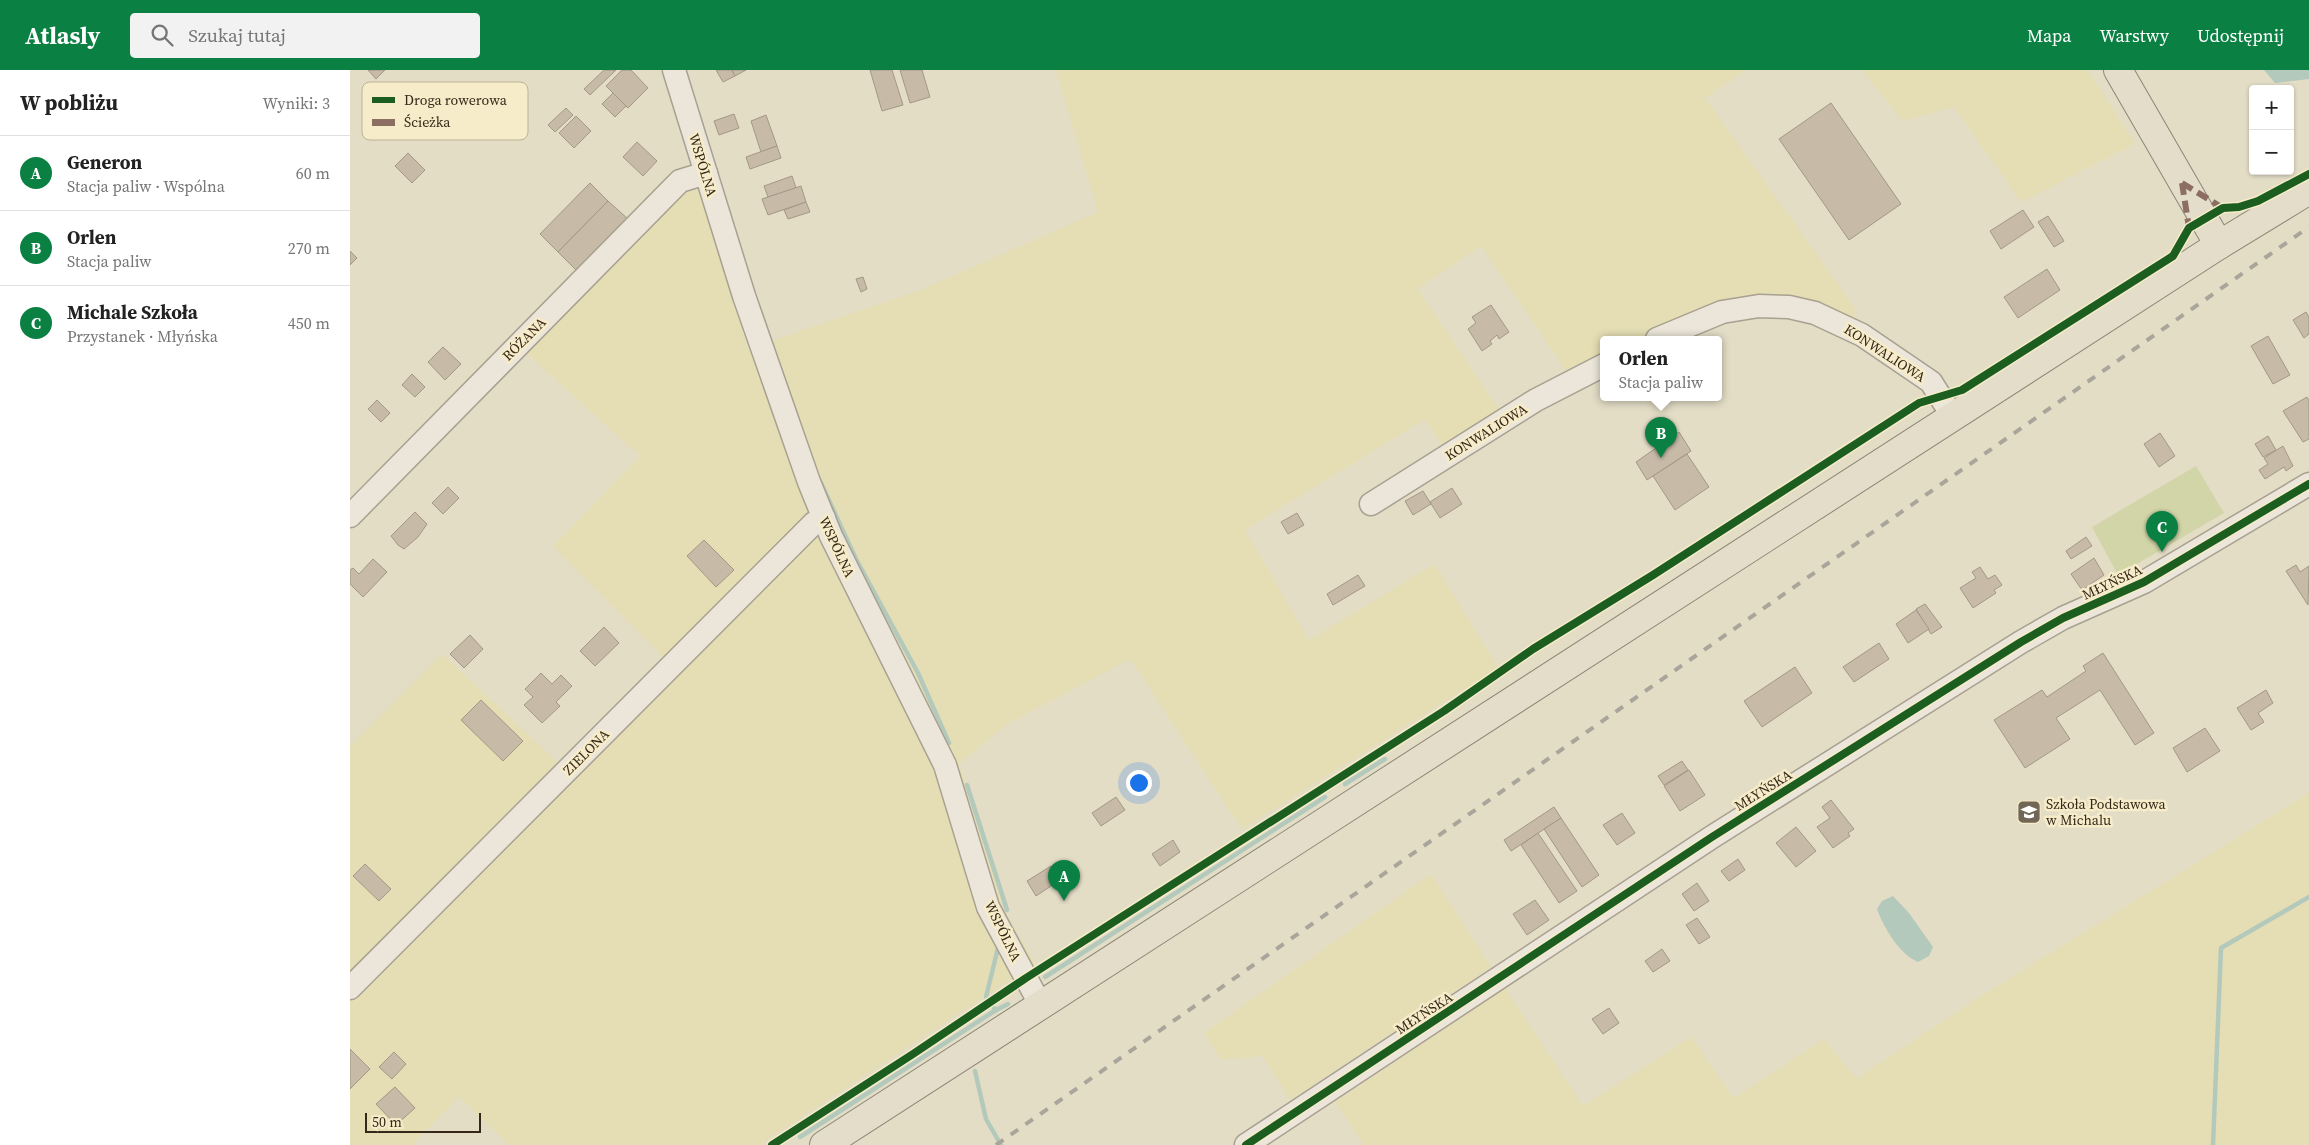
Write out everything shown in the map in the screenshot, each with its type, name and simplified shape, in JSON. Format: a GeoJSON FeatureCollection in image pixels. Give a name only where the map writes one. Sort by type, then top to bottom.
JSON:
{"type":"FeatureCollection","features":[{"type":"Feature","properties":{"kind":"main road"},"geometry":{"type":"LineString","coordinates":[[2118,70],[2219,245]]}},
{"type":"Feature","properties":{"kind":"main road"},"geometry":{"type":"LineString","coordinates":[[824,1145],[2219,245],[2309,190]]}},
{"type":"Feature","properties":{"kind":"street","name":"WSPÓLNA"},"geometry":{"type":"LineString","coordinates":[[674,70],[785,418],[824,518],[945,765],[988,906],[1041,1006]]}},
{"type":"Feature","properties":{"kind":"street","name":"RÓŻANA"},"geometry":{"type":"LineString","coordinates":[[350,516],[680,182],[706,173]]}},
{"type":"Feature","properties":{"kind":"street","name":"KONWALIOWA"},"geometry":{"type":"LineString","coordinates":[[1664,336],[1722,312],[1759,306],[1789,307],[1815,312],[1862,335],[1931,382],[1953,417]]}},
{"type":"Feature","properties":{"kind":"street","name":"KONWALIOWA"},"geometry":{"type":"LineString","coordinates":[[1371,504],[1536,400],[1600,368]]}},
{"type":"Feature","properties":{"kind":"street","name":"MŁYŃSKA"},"geometry":{"type":"LineString","coordinates":[[1246,1145],[1712,837],[2022,642],[2064,618],[2144,582],[2309,484]]}},
{"type":"Feature","properties":{"kind":"street","name":"ZIELONA"},"geometry":{"type":"LineString","coordinates":[[350,988],[814,523],[824,518]]}},
{"type":"Feature","properties":{"kind":"shaded area"},"geometry":{"type":"Polygon","coordinates":[[[1056,70],[1746,70],[1705,98],[1855,308],[1854,321],[1805,302],[1678,320],[1646,336],[1600,336],[1600,359],[1569,375],[1481,246],[1418,289],[1501,413],[1444,449],[1425,419],[1245,530],[1309,640],[1435,564],[1498,668],[1242,829],[1130,659],[1006,725],[959,764],[1008,917],[1036,963],[759,1145],[509,1145],[459,1097],[412,1145],[350,1145],[350,746],[442,654],[572,776],[678,672],[553,546],[640,456],[527,354],[678,197],[700,187],[748,349],[923,289],[1098,212],[1056,70]]]}},
{"type":"Feature","properties":{"kind":"shaded area"},"geometry":{"type":"Polygon","coordinates":[[[1862,70],[2088,70],[2135,144],[2021,202],[1954,107],[1902,121],[1862,70]]]}},
{"type":"Feature","properties":{"kind":"shaded area"},"geometry":{"type":"Polygon","coordinates":[[[2264,70],[2309,70],[2309,79],[2275,83],[2264,70]]]}},
{"type":"Feature","properties":{"kind":"shaded area"},"geometry":{"type":"Polygon","coordinates":[[[2309,793],[2309,1145],[1364,1145],[1335,1102],[1505,988],[1583,1106],[1691,1037],[1734,1098],[1824,1039],[1856,1079],[1981,996],[2309,793]]]}},
{"type":"Feature","properties":{"kind":"shaded area"},"geometry":{"type":"Polygon","coordinates":[[[1431,874],[1491,967],[1290,1100],[1263,1056],[1221,1060],[1204,1033],[1431,874]]]}},
{"type":"Feature","properties":{"kind":"shaded area"},"geometry":{"type":"Polygon","coordinates":[[[1893,896],[1909,913],[1933,947],[1929,956],[1918,962],[1905,953],[1893,940],[1877,909],[1882,901],[1893,896]]]}},
{"type":"Feature","properties":{"kind":"green space"},"geometry":{"type":"Polygon","coordinates":[[[2196,466],[2224,513],[2118,575],[2092,527],[2196,466]]]}},
{"type":"Feature","properties":{"kind":"building"},"geometry":{"type":"Polygon","coordinates":[[[368,70],[385,70],[376,79],[368,70]]]}},
{"type":"Feature","properties":{"kind":"building"},"geometry":{"type":"Polygon","coordinates":[[[604,70],[616,70],[590,95],[584,89],[604,70]]]}},
{"type":"Feature","properties":{"kind":"building"},"geometry":{"type":"Polygon","coordinates":[[[622,70],[631,70],[648,88],[628,108],[606,86],[622,70]]]}},
{"type":"Feature","properties":{"kind":"building"},"geometry":{"type":"Polygon","coordinates":[[[716,70],[732,70],[735,76],[723,82],[716,70]]]}},
{"type":"Feature","properties":{"kind":"building"},"geometry":{"type":"Polygon","coordinates":[[[732,70],[746,70],[735,76],[732,70]]]}},
{"type":"Feature","properties":{"kind":"building"},"geometry":{"type":"Polygon","coordinates":[[[870,70],[892,70],[903,105],[882,111],[870,70]]]}},
{"type":"Feature","properties":{"kind":"building"},"geometry":{"type":"Polygon","coordinates":[[[900,70],[922,70],[930,97],[910,103],[900,70]]]}},
{"type":"Feature","properties":{"kind":"building"},"geometry":{"type":"Polygon","coordinates":[[[613,93],[626,106],[615,117],[602,104],[613,93]]]}},
{"type":"Feature","properties":{"kind":"building"},"geometry":{"type":"Polygon","coordinates":[[[1831,103],[1901,204],[1849,240],[1779,139],[1831,103]]]}},
{"type":"Feature","properties":{"kind":"building"},"geometry":{"type":"Polygon","coordinates":[[[566,108],[573,115],[555,132],[548,125],[566,108]]]}},
{"type":"Feature","properties":{"kind":"building"},"geometry":{"type":"Polygon","coordinates":[[[734,114],[739,128],[719,135],[714,121],[734,114]]]}},
{"type":"Feature","properties":{"kind":"building"},"geometry":{"type":"Polygon","coordinates":[[[766,115],[777,146],[761,152],[751,121],[766,115]]]}},
{"type":"Feature","properties":{"kind":"building"},"geometry":{"type":"Polygon","coordinates":[[[576,116],[591,131],[574,148],[559,133],[576,116]]]}},
{"type":"Feature","properties":{"kind":"building"},"geometry":{"type":"Polygon","coordinates":[[[637,142],[657,161],[643,176],[623,157],[637,142]]]}},
{"type":"Feature","properties":{"kind":"building"},"geometry":{"type":"Polygon","coordinates":[[[777,146],[781,158],[750,169],[746,157],[777,146]]]}},
{"type":"Feature","properties":{"kind":"building"},"geometry":{"type":"Polygon","coordinates":[[[408,153],[425,170],[412,183],[395,166],[408,153]]]}},
{"type":"Feature","properties":{"kind":"building"},"geometry":{"type":"Polygon","coordinates":[[[792,176],[796,188],[768,197],[764,186],[792,176]]]}},
{"type":"Feature","properties":{"kind":"building"},"geometry":{"type":"Polygon","coordinates":[[[590,183],[608,201],[558,252],[540,234],[590,183]]]}},
{"type":"Feature","properties":{"kind":"building"},"geometry":{"type":"Polygon","coordinates":[[[801,186],[806,202],[768,215],[762,199],[801,186]]]}},
{"type":"Feature","properties":{"kind":"building"},"geometry":{"type":"Polygon","coordinates":[[[608,201],[628,219],[577,271],[558,252],[608,201]]]}},
{"type":"Feature","properties":{"kind":"building"},"geometry":{"type":"Polygon","coordinates":[[[806,202],[810,212],[788,219],[784,210],[806,202]]]}},
{"type":"Feature","properties":{"kind":"building"},"geometry":{"type":"Polygon","coordinates":[[[2023,210],[2034,227],[2001,249],[1990,231],[2023,210]]]}},
{"type":"Feature","properties":{"kind":"building"},"geometry":{"type":"Polygon","coordinates":[[[2048,216],[2064,241],[2054,247],[2038,222],[2048,216]]]}},
{"type":"Feature","properties":{"kind":"building"},"geometry":{"type":"Polygon","coordinates":[[[350,251],[357,258],[350,265],[350,251]]]}},
{"type":"Feature","properties":{"kind":"building"},"geometry":{"type":"Polygon","coordinates":[[[2047,269],[2060,290],[2018,318],[2004,297],[2047,269]]]}},
{"type":"Feature","properties":{"kind":"building"},"geometry":{"type":"Polygon","coordinates":[[[863,277],[867,289],[861,292],[856,279],[863,277]]]}},
{"type":"Feature","properties":{"kind":"building"},"geometry":{"type":"Polygon","coordinates":[[[1491,305],[1509,332],[1499,339],[1497,335],[1490,341],[1492,344],[1482,351],[1468,329],[1476,323],[1472,317],[1491,305]]]}},
{"type":"Feature","properties":{"kind":"building"},"geometry":{"type":"Polygon","coordinates":[[[2306,312],[2309,317],[2309,334],[2304,338],[2293,320],[2306,312]]]}},
{"type":"Feature","properties":{"kind":"building"},"geometry":{"type":"Polygon","coordinates":[[[2268,336],[2290,375],[2273,384],[2251,346],[2268,336]]]}},
{"type":"Feature","properties":{"kind":"building"},"geometry":{"type":"Polygon","coordinates":[[[443,347],[461,364],[445,380],[428,362],[443,347]]]}},
{"type":"Feature","properties":{"kind":"building"},"geometry":{"type":"Polygon","coordinates":[[[412,374],[425,387],[415,397],[402,385],[412,374]]]}},
{"type":"Feature","properties":{"kind":"building"},"geometry":{"type":"Polygon","coordinates":[[[2307,397],[2309,401],[2309,439],[2303,442],[2283,411],[2307,397]]]}},
{"type":"Feature","properties":{"kind":"building"},"geometry":{"type":"Polygon","coordinates":[[[377,400],[390,413],[381,422],[368,409],[377,400]]]}},
{"type":"Feature","properties":{"kind":"building"},"geometry":{"type":"Polygon","coordinates":[[[1679,432],[1691,451],[1647,480],[1636,462],[1679,432]]]}},
{"type":"Feature","properties":{"kind":"building"},"geometry":{"type":"Polygon","coordinates":[[[2160,433],[2175,456],[2159,467],[2144,444],[2160,433]]]}},
{"type":"Feature","properties":{"kind":"building"},"geometry":{"type":"Polygon","coordinates":[[[2268,436],[2276,450],[2263,457],[2255,444],[2268,436]]]}},
{"type":"Feature","properties":{"kind":"building"},"geometry":{"type":"Polygon","coordinates":[[[2283,446],[2293,466],[2286,471],[2284,467],[2265,479],[2259,470],[2268,464],[2264,458],[2283,446]]]}},
{"type":"Feature","properties":{"kind":"building"},"geometry":{"type":"Polygon","coordinates":[[[1687,454],[1709,487],[1675,510],[1653,476],[1687,454]]]}},
{"type":"Feature","properties":{"kind":"building"},"geometry":{"type":"Polygon","coordinates":[[[448,487],[459,498],[443,514],[432,503],[448,487]]]}},
{"type":"Feature","properties":{"kind":"building"},"geometry":{"type":"Polygon","coordinates":[[[1452,488],[1462,504],[1440,518],[1430,502],[1452,488]]]}},
{"type":"Feature","properties":{"kind":"building"},"geometry":{"type":"Polygon","coordinates":[[[1423,491],[1431,504],[1413,515],[1405,501],[1423,491]]]}},
{"type":"Feature","properties":{"kind":"building"},"geometry":{"type":"Polygon","coordinates":[[[415,512],[427,524],[418,537],[404,549],[391,536],[415,512]]]}},
{"type":"Feature","properties":{"kind":"building"},"geometry":{"type":"Polygon","coordinates":[[[1297,513],[1304,525],[1288,534],[1281,522],[1297,513]]]}},
{"type":"Feature","properties":{"kind":"building"},"geometry":{"type":"Polygon","coordinates":[[[2086,537],[2092,546],[2071,559],[2066,551],[2086,537]]]}},
{"type":"Feature","properties":{"kind":"building"},"geometry":{"type":"Polygon","coordinates":[[[704,540],[734,570],[716,587],[687,556],[704,540]]]}},
{"type":"Feature","properties":{"kind":"building"},"geometry":{"type":"Polygon","coordinates":[[[2094,558],[2104,575],[2082,590],[2071,574],[2094,558]]]}},
{"type":"Feature","properties":{"kind":"building"},"geometry":{"type":"Polygon","coordinates":[[[373,559],[387,572],[363,597],[350,584],[350,570],[353,568],[359,574],[373,559]]]}},
{"type":"Feature","properties":{"kind":"building"},"geometry":{"type":"Polygon","coordinates":[[[2296,565],[2300,572],[2309,566],[2308,605],[2286,571],[2296,565]]]}},
{"type":"Feature","properties":{"kind":"building"},"geometry":{"type":"Polygon","coordinates":[[[1980,567],[1988,579],[1995,575],[2002,585],[1994,590],[1996,593],[1973,608],[1960,588],[1976,578],[1972,572],[1980,567]]]}},
{"type":"Feature","properties":{"kind":"building"},"geometry":{"type":"Polygon","coordinates":[[[1358,575],[1365,586],[1333,605],[1327,594],[1358,575]]]}},
{"type":"Feature","properties":{"kind":"building"},"geometry":{"type":"Polygon","coordinates":[[[1925,604],[1942,627],[1931,634],[1916,609],[1925,604]]]}},
{"type":"Feature","properties":{"kind":"building"},"geometry":{"type":"Polygon","coordinates":[[[1916,610],[1929,629],[1908,643],[1896,624],[1916,610]]]}},
{"type":"Feature","properties":{"kind":"building"},"geometry":{"type":"Polygon","coordinates":[[[604,627],[619,643],[595,666],[580,651],[604,627]]]}},
{"type":"Feature","properties":{"kind":"building"},"geometry":{"type":"Polygon","coordinates":[[[470,635],[483,649],[464,668],[450,654],[470,635]]]}},
{"type":"Feature","properties":{"kind":"building"},"geometry":{"type":"Polygon","coordinates":[[[1879,643],[1889,659],[1854,682],[1843,667],[1879,643]]]}},
{"type":"Feature","properties":{"kind":"building"},"geometry":{"type":"Polygon","coordinates":[[[2103,653],[2154,733],[2135,745],[2100,690],[2056,718],[2070,739],[2025,768],[1994,720],[2042,690],[2047,697],[2086,671],[2083,666],[2103,653]]]}},
{"type":"Feature","properties":{"kind":"building"},"geometry":{"type":"Polygon","coordinates":[[[1795,667],[1812,693],[1762,727],[1744,701],[1795,667]]]}},
{"type":"Feature","properties":{"kind":"building"},"geometry":{"type":"Polygon","coordinates":[[[541,673],[552,684],[561,675],[572,686],[556,702],[560,706],[542,723],[524,705],[533,697],[525,689],[541,673]]]}},
{"type":"Feature","properties":{"kind":"building"},"geometry":{"type":"Polygon","coordinates":[[[2266,690],[2273,703],[2258,713],[2264,722],[2251,730],[2237,708],[2266,690]]]}},
{"type":"Feature","properties":{"kind":"building"},"geometry":{"type":"Polygon","coordinates":[[[481,700],[523,741],[503,761],[461,720],[481,700]]]}},
{"type":"Feature","properties":{"kind":"building"},"geometry":{"type":"Polygon","coordinates":[[[2205,728],[2220,751],[2187,772],[2173,748],[2205,728]]]}},
{"type":"Feature","properties":{"kind":"building"},"geometry":{"type":"Polygon","coordinates":[[[1682,761],[1688,770],[1664,785],[1658,776],[1682,761]]]}},
{"type":"Feature","properties":{"kind":"building"},"geometry":{"type":"Polygon","coordinates":[[[1689,770],[1705,795],[1680,811],[1664,786],[1689,770]]]}},
{"type":"Feature","properties":{"kind":"building"},"geometry":{"type":"Polygon","coordinates":[[[1116,797],[1125,810],[1101,826],[1092,813],[1116,797]]]}},
{"type":"Feature","properties":{"kind":"building"},"geometry":{"type":"Polygon","coordinates":[[[1831,800],[1854,829],[1848,833],[1850,836],[1833,848],[1817,827],[1830,818],[1822,807],[1831,800]]]}},
{"type":"Feature","properties":{"kind":"building"},"geometry":{"type":"Polygon","coordinates":[[[1554,807],[1561,818],[1511,851],[1504,840],[1554,807]]]}},
{"type":"Feature","properties":{"kind":"building"},"geometry":{"type":"Polygon","coordinates":[[[1622,813],[1635,833],[1617,845],[1603,825],[1622,813]]]}},
{"type":"Feature","properties":{"kind":"building"},"geometry":{"type":"Polygon","coordinates":[[[1561,818],[1599,875],[1582,887],[1544,829],[1561,818]]]}},
{"type":"Feature","properties":{"kind":"building"},"geometry":{"type":"Polygon","coordinates":[[[1796,827],[1816,851],[1796,867],[1776,843],[1796,827]]]}},
{"type":"Feature","properties":{"kind":"building"},"geometry":{"type":"Polygon","coordinates":[[[1538,833],[1577,891],[1559,903],[1521,845],[1538,833]]]}},
{"type":"Feature","properties":{"kind":"building"},"geometry":{"type":"Polygon","coordinates":[[[1173,840],[1180,852],[1160,866],[1152,854],[1173,840]]]}},
{"type":"Feature","properties":{"kind":"building"},"geometry":{"type":"Polygon","coordinates":[[[1738,859],[1745,870],[1729,881],[1721,871],[1738,859]]]}},
{"type":"Feature","properties":{"kind":"building"},"geometry":{"type":"Polygon","coordinates":[[[365,864],[391,889],[379,901],[353,876],[365,864]]]}},
{"type":"Feature","properties":{"kind":"building"},"geometry":{"type":"Polygon","coordinates":[[[1051,866],[1060,880],[1036,896],[1027,881],[1051,866]]]}},
{"type":"Feature","properties":{"kind":"building"},"geometry":{"type":"Polygon","coordinates":[[[1697,883],[1709,901],[1694,911],[1682,894],[1697,883]]]}},
{"type":"Feature","properties":{"kind":"building"},"geometry":{"type":"Polygon","coordinates":[[[1535,900],[1549,920],[1527,935],[1513,914],[1535,900]]]}},
{"type":"Feature","properties":{"kind":"building"},"geometry":{"type":"Polygon","coordinates":[[[1697,918],[1710,937],[1699,944],[1686,925],[1697,918]]]}},
{"type":"Feature","properties":{"kind":"building"},"geometry":{"type":"Polygon","coordinates":[[[1662,949],[1670,961],[1653,972],[1645,961],[1662,949]]]}},
{"type":"Feature","properties":{"kind":"building"},"geometry":{"type":"Polygon","coordinates":[[[1609,1008],[1619,1023],[1603,1034],[1592,1019],[1609,1008]]]}},
{"type":"Feature","properties":{"kind":"building"},"geometry":{"type":"Polygon","coordinates":[[[350,1049],[370,1069],[350,1089],[350,1049]]]}},
{"type":"Feature","properties":{"kind":"building"},"geometry":{"type":"Polygon","coordinates":[[[394,1052],[406,1064],[392,1079],[379,1067],[394,1052]]]}},
{"type":"Feature","properties":{"kind":"building"},"geometry":{"type":"Polygon","coordinates":[[[395,1087],[415,1108],[396,1125],[376,1104],[395,1087]]]}},
{"type":"Feature","properties":{"kind":"waterway"},"geometry":{"type":"LineString","coordinates":[[821,483],[856,559],[918,673],[949,743]]}},
{"type":"Feature","properties":{"kind":"waterway"},"geometry":{"type":"LineString","coordinates":[[1345,784],[1385,759]]}},
{"type":"Feature","properties":{"kind":"waterway"},"geometry":{"type":"LineString","coordinates":[[967,785],[1007,910]]}},
{"type":"Feature","properties":{"kind":"waterway"},"geometry":{"type":"LineString","coordinates":[[1045,977],[1325,797]]}},
{"type":"Feature","properties":{"kind":"waterway"},"geometry":{"type":"LineString","coordinates":[[2213,1145],[2221,948],[2309,897]]}},
{"type":"Feature","properties":{"kind":"waterway"},"geometry":{"type":"LineString","coordinates":[[986,997],[998,948]]}},
{"type":"Feature","properties":{"kind":"waterway"},"geometry":{"type":"LineString","coordinates":[[996,1010],[1008,1004]]}},
{"type":"Feature","properties":{"kind":"waterway"},"geometry":{"type":"LineString","coordinates":[[800,1137],[996,1010],[994,1008]]}},
{"type":"Feature","properties":{"kind":"waterway"},"geometry":{"type":"LineString","coordinates":[[975,1071],[986,1119],[1001,1145]]}},
{"type":"Feature","properties":{"kind":"railway"},"geometry":{"type":"LineString","coordinates":[[996,1145],[2309,227]]}},
{"type":"Feature","properties":{"kind":"marked path"},"geometry":{"type":"LineString","coordinates":[[2182,183],[2223,208]]}},
{"type":"Feature","properties":{"kind":"marked path"},"geometry":{"type":"LineString","coordinates":[[2182,183],[2189,228]]}},
{"type":"Feature","properties":{"kind":"cycle path"},"geometry":{"type":"LineString","coordinates":[[772,1145],[1026,978],[1444,711],[1533,649],[1653,575],[1919,403],[1962,390],[2173,256],[2189,228],[2223,208],[2239,207],[2258,201],[2309,174]]}},
{"type":"Feature","properties":{"kind":"cycle path"},"geometry":{"type":"LineString","coordinates":[[1246,1145],[1712,837],[2021,642],[2063,618],[2144,582],[2309,484]]}},
{"type":"Feature","properties":{"kind":"place","name":"Orlen"},"geometry":{"type":"Point","coordinates":[1661,458]}},
{"type":"Feature","properties":{"kind":"place","name":"Michale Szkoła"},"geometry":{"type":"Point","coordinates":[2162,552]}},
{"type":"Feature","properties":{"kind":"place","name":"Szkoła Podstawowa w Michalu"},"geometry":{"type":"Point","coordinates":[2029,812]}},
{"type":"Feature","properties":{"kind":"place","name":"Generon"},"geometry":{"type":"Point","coordinates":[1064,901]}}]}
